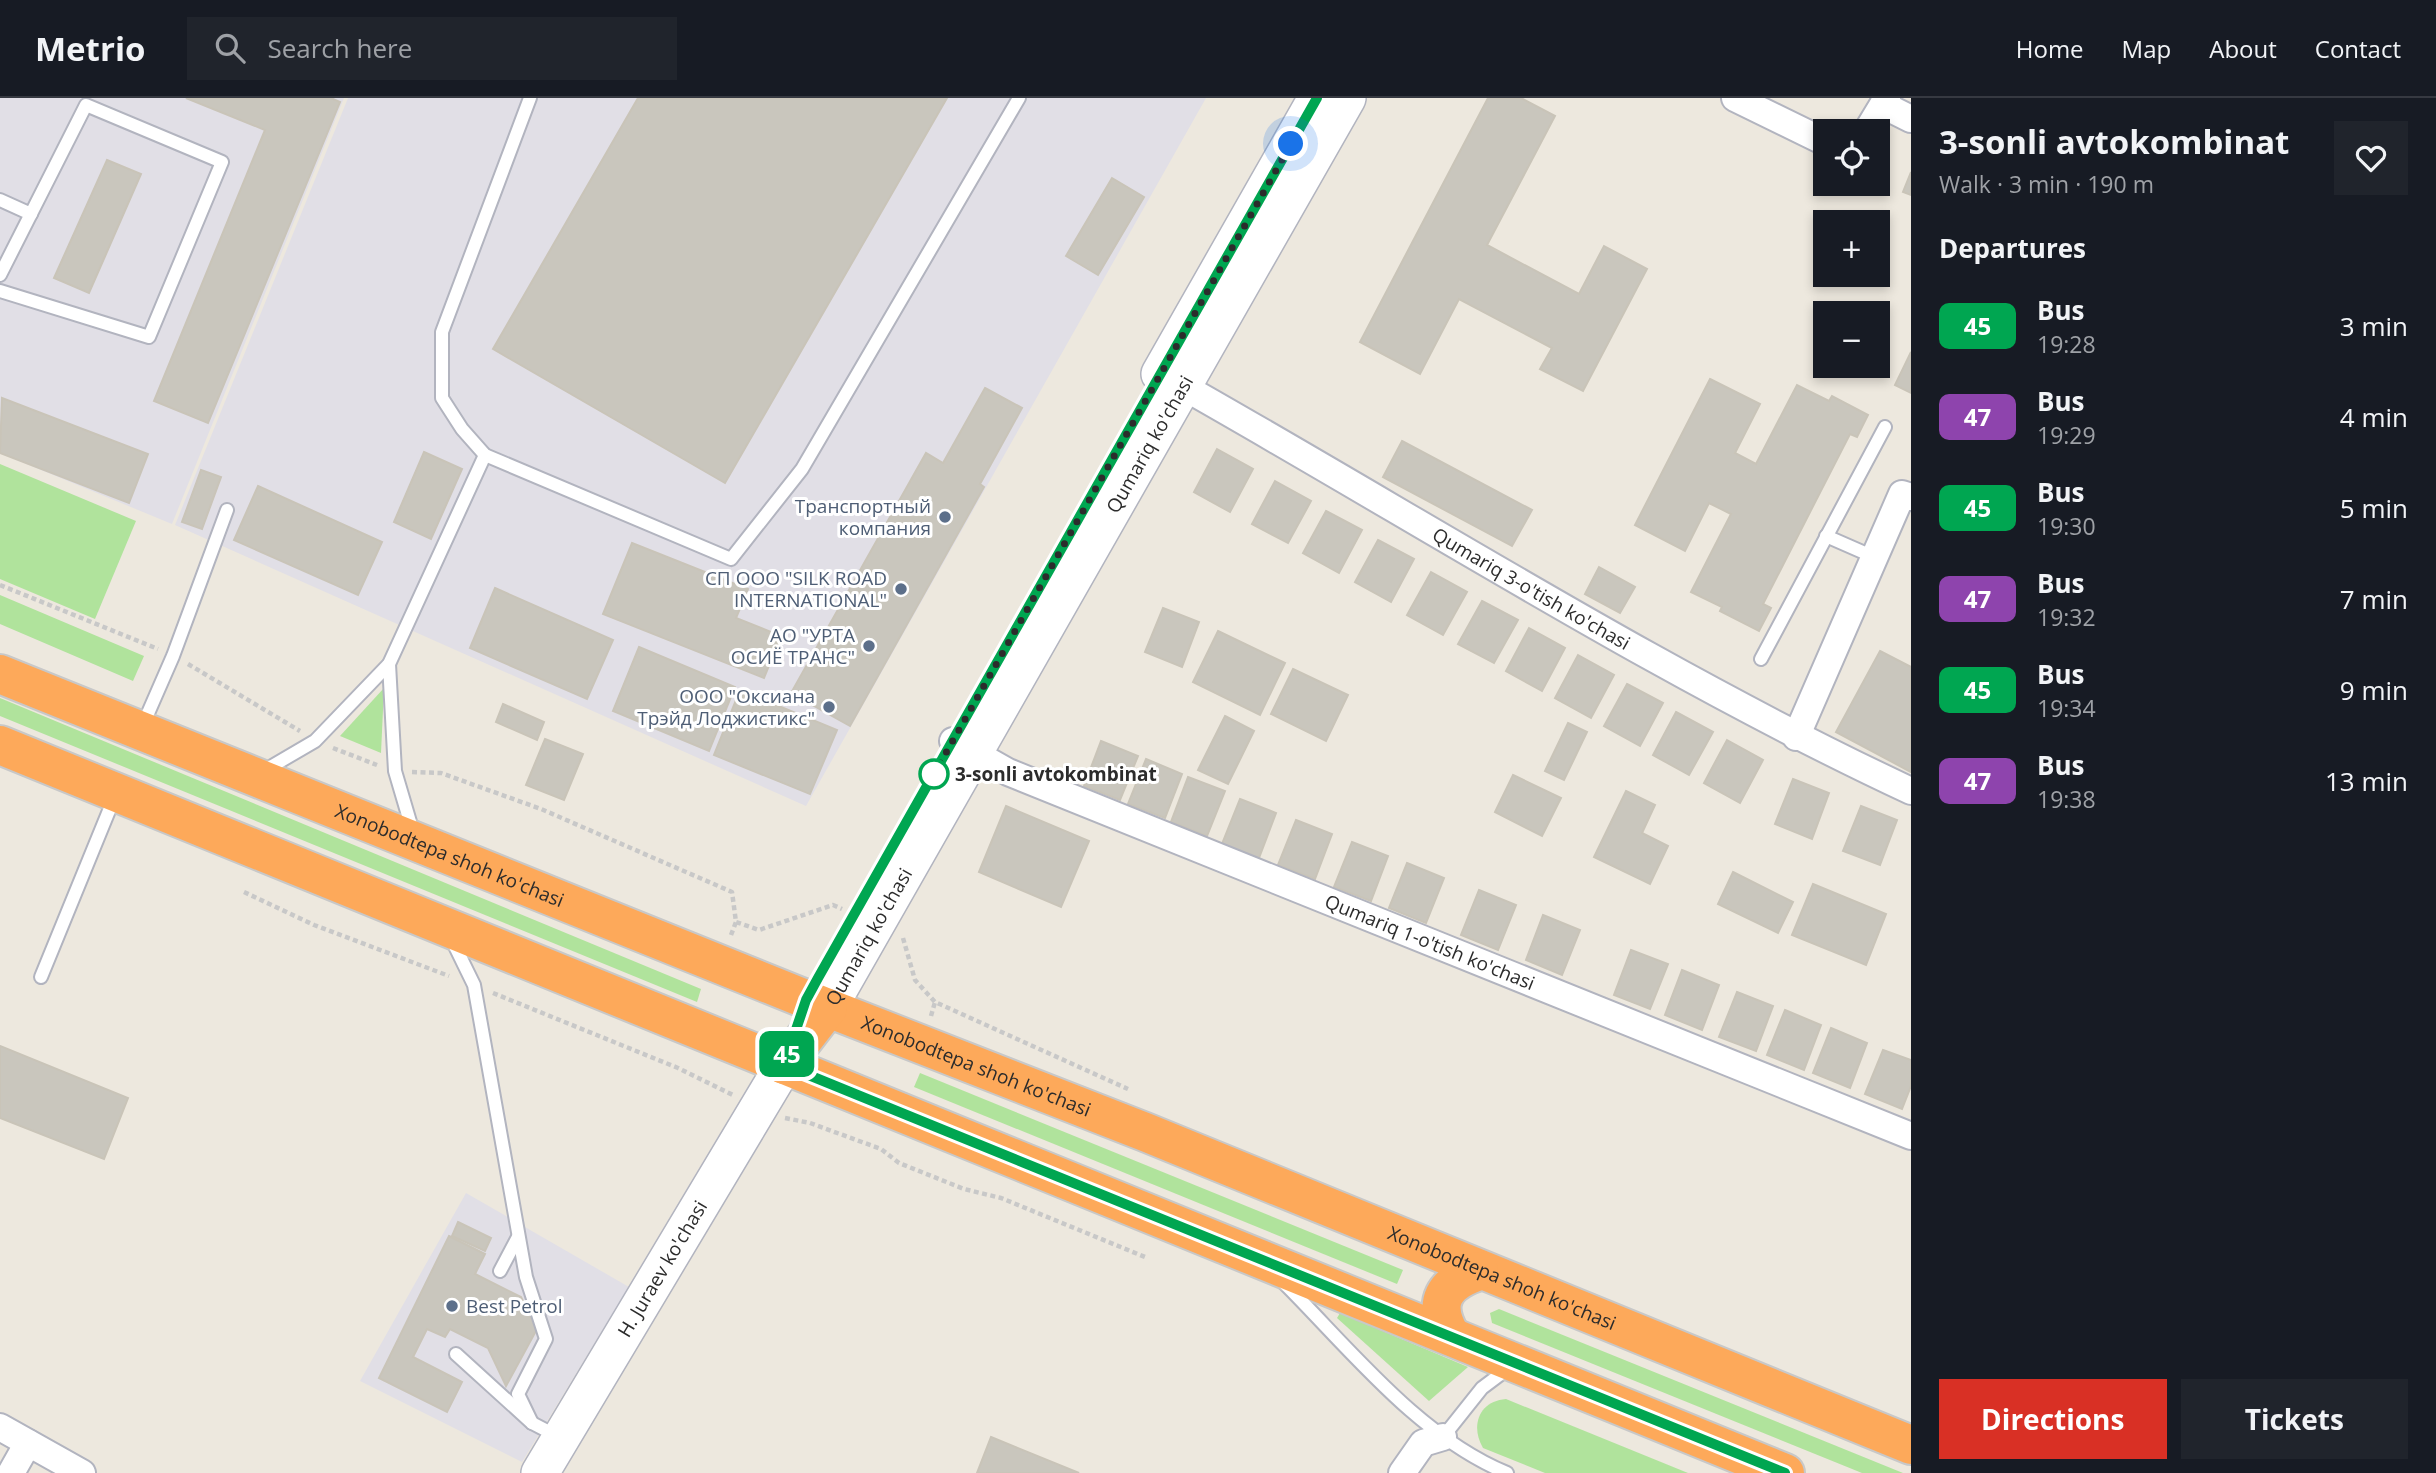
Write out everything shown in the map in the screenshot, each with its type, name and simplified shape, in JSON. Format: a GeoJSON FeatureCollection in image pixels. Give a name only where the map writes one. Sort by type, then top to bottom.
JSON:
{"type":"FeatureCollection","features":[{"type":"Feature","properties":{"kind":"highway","name":"Xonobodtepa shoh ko'chasi"},"geometry":{"type":"LineString","coordinates":[[0,674],[817,1004],[1145,1132],[1911,1446]]}},
{"type":"Feature","properties":{"kind":"highway"},"geometry":{"type":"LineString","coordinates":[[0,745],[1785,1473]]}},
{"type":"Feature","properties":{"kind":"highway","name":"Qumariq ko'chasi"},"geometry":{"type":"LineString","coordinates":[[784,1065],[817,1004]]}},
{"type":"Feature","properties":{"kind":"highway"},"geometry":{"type":"LineString","coordinates":[[1451,1336],[1441,1313],[1444,1294],[1457,1280],[1479,1271]]}},
{"type":"Feature","properties":{"kind":"main road","name":"Qumariq ko'chasi"},"geometry":{"type":"LineString","coordinates":[[1172,380],[1317,98]]}},
{"type":"Feature","properties":{"kind":"main road","name":"Qumariq ko'chasi"},"geometry":{"type":"LineString","coordinates":[[817,1004],[1172,380],[1347,98]]}},
{"type":"Feature","properties":{"kind":"main road","name":"H. Juraev ko'chasi"},"geometry":{"type":"LineString","coordinates":[[547,1454],[784,1065]]}},
{"type":"Feature","properties":{"kind":"street"},"geometry":{"type":"LineString","coordinates":[[1735,98],[1813,136]]}},
{"type":"Feature","properties":{"kind":"street"},"geometry":{"type":"LineString","coordinates":[[1874,119],[1885,102],[1911,120]]}},
{"type":"Feature","properties":{"kind":"street","name":"Qumariq 3-o'tish ko'chasi"},"geometry":{"type":"LineString","coordinates":[[1172,380],[1684,677],[1796,737],[1911,791]]}},
{"type":"Feature","properties":{"kind":"street"},"geometry":{"type":"LineString","coordinates":[[1796,737],[1902,494],[1911,496]]}},
{"type":"Feature","properties":{"kind":"street","name":"Qumariq 1-o'tish ko'chasi"},"geometry":{"type":"LineString","coordinates":[[964,747],[1008,772],[1911,1136]]}},
{"type":"Feature","properties":{"kind":"street"},"geometry":{"type":"LineString","coordinates":[[0,1427],[82,1473]]}},
{"type":"Feature","properties":{"kind":"street"},"geometry":{"type":"LineString","coordinates":[[1402,1473],[1423,1443],[1443,1437]]}},
{"type":"Feature","properties":{"kind":"street"},"geometry":{"type":"LineString","coordinates":[[11,1473],[27,1443]]}},
{"type":"Feature","properties":{"kind":"lane"},"geometry":{"type":"LineString","coordinates":[[530,98],[442,332],[442,398],[462,429],[485,455],[731,559],[802,469],[1019,98]]}},
{"type":"Feature","properties":{"kind":"lane"},"geometry":{"type":"LineString","coordinates":[[0,275],[88,101],[222,162],[149,337],[0,291]]}},
{"type":"Feature","properties":{"kind":"lane"},"geometry":{"type":"LineString","coordinates":[[0,201],[31,214]]}},
{"type":"Feature","properties":{"kind":"lane"},"geometry":{"type":"LineString","coordinates":[[1760,659],[1885,427]]}},
{"type":"Feature","properties":{"kind":"lane"},"geometry":{"type":"LineString","coordinates":[[254,777],[315,741],[389,664],[485,455]]}},
{"type":"Feature","properties":{"kind":"lane"},"geometry":{"type":"LineString","coordinates":[[141,731],[173,656],[227,510]]}},
{"type":"Feature","properties":{"kind":"lane"},"geometry":{"type":"LineString","coordinates":[[1826,536],[1874,556]]}},
{"type":"Feature","properties":{"kind":"lane"},"geometry":{"type":"LineString","coordinates":[[389,664],[395,771],[415,842]]}},
{"type":"Feature","properties":{"kind":"lane"},"geometry":{"type":"LineString","coordinates":[[41,977],[117,793]]}},
{"type":"Feature","properties":{"kind":"lane"},"geometry":{"type":"LineString","coordinates":[[446,927],[474,985],[526,1277],[546,1339],[518,1394],[547,1454]]}},
{"type":"Feature","properties":{"kind":"lane"},"geometry":{"type":"LineString","coordinates":[[500,1271],[519,1237]]}},
{"type":"Feature","properties":{"kind":"lane"},"geometry":{"type":"LineString","coordinates":[[1259,1258],[1412,1412],[1443,1437],[1483,1463],[1507,1473]]}},
{"type":"Feature","properties":{"kind":"lane"},"geometry":{"type":"LineString","coordinates":[[456,1354],[547,1454]]}},
{"type":"Feature","properties":{"kind":"lane"},"geometry":{"type":"LineString","coordinates":[[1443,1437],[1482,1388],[1516,1363]]}},
{"type":"Feature","properties":{"kind":"path"},"geometry":{"type":"LineString","coordinates":[[0,586],[173,656],[315,741],[395,771],[440,773],[541,809],[732,892],[736,922],[731,935]]}},
{"type":"Feature","properties":{"kind":"path"},"geometry":{"type":"LineString","coordinates":[[736,922],[759,930],[833,905],[842,909]]}},
{"type":"Feature","properties":{"kind":"path"},"geometry":{"type":"LineString","coordinates":[[931,1016],[935,1002]]}},
{"type":"Feature","properties":{"kind":"path"},"geometry":{"type":"LineString","coordinates":[[678,1068],[682,1059]]}},
{"type":"Feature","properties":{"kind":"path"},"geometry":{"type":"LineString","coordinates":[[783,1118],[810,1123],[882,1147],[900,1163],[964,1189],[1000,1198],[1145,1257]]}},
{"type":"Feature","properties":{"kind":"shaded area"},"geometry":{"type":"Polygon","coordinates":[[[0,98],[344,98],[172,524],[0,453],[0,98]]]}},
{"type":"Feature","properties":{"kind":"shaded area"},"geometry":{"type":"Polygon","coordinates":[[[348,98],[1206,98],[806,806],[175,525],[348,98]]]}},
{"type":"Feature","properties":{"kind":"shaded area"},"geometry":{"type":"Polygon","coordinates":[[[466,1193],[629,1287],[522,1462],[360,1381],[466,1193]]]}},
{"type":"Feature","properties":{"kind":"green space"},"geometry":{"type":"Polygon","coordinates":[[[0,464],[136,521],[95,619],[0,579],[0,464]]]}},
{"type":"Feature","properties":{"kind":"green space"},"geometry":{"type":"Polygon","coordinates":[[[0,595],[144,656],[133,681],[0,624],[0,595]]]}},
{"type":"Feature","properties":{"kind":"green space"},"geometry":{"type":"Polygon","coordinates":[[[384,688],[381,753],[340,736],[384,688]]]}},
{"type":"Feature","properties":{"kind":"green space"},"geometry":{"type":"Polygon","coordinates":[[[0,698],[701,989],[697,1002],[0,716],[0,698]]]}},
{"type":"Feature","properties":{"kind":"green space"},"geometry":{"type":"Polygon","coordinates":[[[920,1073],[1403,1270],[1397,1284],[914,1087],[920,1073]]]}},
{"type":"Feature","properties":{"kind":"green space"},"geometry":{"type":"Polygon","coordinates":[[[1499,1309],[1903,1473],[1862,1473],[1492,1323],[1490,1313],[1499,1309]]]}},
{"type":"Feature","properties":{"kind":"green space"},"geometry":{"type":"Polygon","coordinates":[[[1340,1313],[1468,1367],[1429,1401],[1337,1318],[1340,1313]]]}},
{"type":"Feature","properties":{"kind":"green space"},"geometry":{"type":"Polygon","coordinates":[[[1506,1399],[1688,1473],[1545,1473],[1483,1448],[1477,1431],[1480,1416],[1489,1404],[1506,1399]]]}},
{"type":"Feature","properties":{"kind":"building"},"geometry":{"type":"Polygon","coordinates":[[[186,98],[331,98],[340,102],[208,423],[154,401],[265,130],[186,98]]]}},
{"type":"Feature","properties":{"kind":"building"},"geometry":{"type":"Polygon","coordinates":[[[638,98],[947,98],[725,483],[493,349],[638,98]]]}},
{"type":"Feature","properties":{"kind":"building"},"geometry":{"type":"Polygon","coordinates":[[[1488,98],[1521,98],[1555,116],[1487,245],[1579,294],[1604,246],[1647,269],[1583,391],[1540,369],[1552,348],[1459,299],[1420,374],[1360,342],[1488,98]]]}},
{"type":"Feature","properties":{"kind":"building"},"geometry":{"type":"Polygon","coordinates":[[[107,160],[141,174],[89,293],[54,278],[107,160]]]}},
{"type":"Feature","properties":{"kind":"building"},"geometry":{"type":"Polygon","coordinates":[[[1911,172],[1911,195],[1903,192],[1911,172]]]}},
{"type":"Feature","properties":{"kind":"building"},"geometry":{"type":"Polygon","coordinates":[[[1112,178],[1144,197],[1098,275],[1066,256],[1112,178]]]}},
{"type":"Feature","properties":{"kind":"building"},"geometry":{"type":"Polygon","coordinates":[[[1911,352],[1911,393],[1895,385],[1911,352]]]}},
{"type":"Feature","properties":{"kind":"building"},"geometry":{"type":"Polygon","coordinates":[[[1710,379],[1760,404],[1735,453],[1756,464],[1797,385],[1829,401],[1832,396],[1868,415],[1857,437],[1850,434],[1763,604],[1771,608],[1759,631],[1720,611],[1722,607],[1691,592],[1731,514],[1709,503],[1685,551],[1635,525],[1710,379]]]}},
{"type":"Feature","properties":{"kind":"building"},"geometry":{"type":"Polygon","coordinates":[[[985,388],[1022,408],[980,484],[984,487],[850,726],[791,693],[926,453],[943,463],[985,388]]]}},
{"type":"Feature","properties":{"kind":"building"},"geometry":{"type":"Polygon","coordinates":[[[2,398],[148,454],[129,503],[0,453],[2,398]]]}},
{"type":"Feature","properties":{"kind":"building"},"geometry":{"type":"Polygon","coordinates":[[[1402,441],[1532,510],[1512,546],[1383,477],[1402,441]]]}},
{"type":"Feature","properties":{"kind":"building"},"geometry":{"type":"Polygon","coordinates":[[[1217,449],[1253,469],[1230,512],[1194,492],[1217,449]]]}},
{"type":"Feature","properties":{"kind":"building"},"geometry":{"type":"Polygon","coordinates":[[[424,452],[462,469],[431,539],[394,522],[424,452]]]}},
{"type":"Feature","properties":{"kind":"building"},"geometry":{"type":"Polygon","coordinates":[[[201,470],[221,477],[202,529],[182,522],[201,470]]]}},
{"type":"Feature","properties":{"kind":"building"},"geometry":{"type":"Polygon","coordinates":[[[1275,481],[1311,501],[1288,543],[1252,524],[1275,481]]]}},
{"type":"Feature","properties":{"kind":"building"},"geometry":{"type":"Polygon","coordinates":[[[258,486],[382,542],[358,595],[234,540],[258,486]]]}},
{"type":"Feature","properties":{"kind":"building"},"geometry":{"type":"Polygon","coordinates":[[[1326,511],[1362,530],[1339,573],[1303,553],[1326,511]]]}},
{"type":"Feature","properties":{"kind":"building"},"geometry":{"type":"Polygon","coordinates":[[[1378,540],[1414,559],[1391,602],[1355,582],[1378,540]]]}},
{"type":"Feature","properties":{"kind":"building"},"geometry":{"type":"Polygon","coordinates":[[[632,543],[748,589],[736,618],[781,636],[764,678],[603,614],[632,543]]]}},
{"type":"Feature","properties":{"kind":"building"},"geometry":{"type":"Polygon","coordinates":[[[1599,567],[1635,587],[1620,613],[1585,594],[1599,567]]]}},
{"type":"Feature","properties":{"kind":"building"},"geometry":{"type":"Polygon","coordinates":[[[1431,572],[1467,592],[1443,635],[1407,615],[1431,572]]]}},
{"type":"Feature","properties":{"kind":"building"},"geometry":{"type":"Polygon","coordinates":[[[495,588],[613,640],[587,699],[470,648],[495,588]]]}},
{"type":"Feature","properties":{"kind":"building"},"geometry":{"type":"Polygon","coordinates":[[[1482,601],[1518,620],[1494,663],[1458,644],[1482,601]]]}},
{"type":"Feature","properties":{"kind":"building"},"geometry":{"type":"Polygon","coordinates":[[[1163,608],[1199,622],[1182,667],[1145,652],[1163,608]]]}},
{"type":"Feature","properties":{"kind":"building"},"geometry":{"type":"Polygon","coordinates":[[[1529,628],[1565,648],[1542,691],[1506,671],[1529,628]]]}},
{"type":"Feature","properties":{"kind":"building"},"geometry":{"type":"Polygon","coordinates":[[[1218,631],[1285,663],[1260,715],[1193,682],[1218,631]]]}},
{"type":"Feature","properties":{"kind":"building"},"geometry":{"type":"Polygon","coordinates":[[[639,647],[735,687],[709,751],[613,711],[639,647]]]}},
{"type":"Feature","properties":{"kind":"building"},"geometry":{"type":"Polygon","coordinates":[[[1880,651],[1911,667],[1911,772],[1836,732],[1880,651]]]}},
{"type":"Feature","properties":{"kind":"building"},"geometry":{"type":"Polygon","coordinates":[[[1578,655],[1614,675],[1591,718],[1555,698],[1578,655]]]}},
{"type":"Feature","properties":{"kind":"building"},"geometry":{"type":"Polygon","coordinates":[[[1293,669],[1348,695],[1326,741],[1271,714],[1293,669]]]}},
{"type":"Feature","properties":{"kind":"building"},"geometry":{"type":"Polygon","coordinates":[[[1627,684],[1663,703],[1640,746],[1604,726],[1627,684]]]}},
{"type":"Feature","properties":{"kind":"building"},"geometry":{"type":"Polygon","coordinates":[[[740,690],[837,730],[810,794],[714,755],[740,690]]]}},
{"type":"Feature","properties":{"kind":"building"},"geometry":{"type":"Polygon","coordinates":[[[503,704],[544,722],[537,740],[496,722],[503,704]]]}},
{"type":"Feature","properties":{"kind":"building"},"geometry":{"type":"Polygon","coordinates":[[[1676,712],[1713,732],[1689,775],[1653,755],[1676,712]]]}},
{"type":"Feature","properties":{"kind":"building"},"geometry":{"type":"Polygon","coordinates":[[[1225,716],[1254,731],[1228,784],[1198,770],[1225,716]]]}},
{"type":"Feature","properties":{"kind":"building"},"geometry":{"type":"Polygon","coordinates":[[[1568,723],[1587,732],[1564,780],[1545,771],[1568,723]]]}},
{"type":"Feature","properties":{"kind":"building"},"geometry":{"type":"Polygon","coordinates":[[[545,739],[583,754],[564,800],[526,785],[545,739]]]}},
{"type":"Feature","properties":{"kind":"building"},"geometry":{"type":"Polygon","coordinates":[[[1727,740],[1763,760],[1740,803],[1704,783],[1727,740]]]}},
{"type":"Feature","properties":{"kind":"building"},"geometry":{"type":"Polygon","coordinates":[[[1101,741],[1138,756],[1120,800],[1084,786],[1101,741]]]}},
{"type":"Feature","properties":{"kind":"building"},"geometry":{"type":"Polygon","coordinates":[[[1146,759],[1182,774],[1165,818],[1128,804],[1146,759]]]}},
{"type":"Feature","properties":{"kind":"building"},"geometry":{"type":"Polygon","coordinates":[[[1513,775],[1561,798],[1542,836],[1495,812],[1513,775]]]}},
{"type":"Feature","properties":{"kind":"building"},"geometry":{"type":"Polygon","coordinates":[[[1188,777],[1225,791],[1207,836],[1171,822],[1188,777]]]}},
{"type":"Feature","properties":{"kind":"building"},"geometry":{"type":"Polygon","coordinates":[[[1793,779],[1829,793],[1812,839],[1775,824],[1793,779]]]}},
{"type":"Feature","properties":{"kind":"building"},"geometry":{"type":"Polygon","coordinates":[[[1626,791],[1655,805],[1642,833],[1668,846],[1650,884],[1594,857],[1626,791]]]}},
{"type":"Feature","properties":{"kind":"building"},"geometry":{"type":"Polygon","coordinates":[[[1240,799],[1276,813],[1259,858],[1222,844],[1240,799]]]}},
{"type":"Feature","properties":{"kind":"building"},"geometry":{"type":"Polygon","coordinates":[[[1006,806],[1089,841],[1061,907],[979,872],[1006,806]]]}},
{"type":"Feature","properties":{"kind":"building"},"geometry":{"type":"Polygon","coordinates":[[[1861,806],[1897,820],[1880,865],[1843,851],[1861,806]]]}},
{"type":"Feature","properties":{"kind":"building"},"geometry":{"type":"Polygon","coordinates":[[[1296,820],[1332,834],[1315,879],[1278,865],[1296,820]]]}},
{"type":"Feature","properties":{"kind":"building"},"geometry":{"type":"Polygon","coordinates":[[[1352,842],[1388,856],[1371,901],[1334,887],[1352,842]]]}},
{"type":"Feature","properties":{"kind":"building"},"geometry":{"type":"Polygon","coordinates":[[[1407,863],[1444,878],[1426,923],[1389,908],[1407,863]]]}},
{"type":"Feature","properties":{"kind":"building"},"geometry":{"type":"Polygon","coordinates":[[[1733,872],[1793,902],[1778,933],[1718,904],[1733,872]]]}},
{"type":"Feature","properties":{"kind":"building"},"geometry":{"type":"Polygon","coordinates":[[[1813,884],[1886,914],[1866,965],[1792,935],[1813,884]]]}},
{"type":"Feature","properties":{"kind":"building"},"geometry":{"type":"Polygon","coordinates":[[[1479,890],[1516,905],[1498,950],[1461,935],[1479,890]]]}},
{"type":"Feature","properties":{"kind":"building"},"geometry":{"type":"Polygon","coordinates":[[[1543,915],[1580,930],[1562,975],[1526,960],[1543,915]]]}},
{"type":"Feature","properties":{"kind":"building"},"geometry":{"type":"Polygon","coordinates":[[[1631,950],[1668,964],[1650,1009],[1614,995],[1631,950]]]}},
{"type":"Feature","properties":{"kind":"building"},"geometry":{"type":"Polygon","coordinates":[[[1682,970],[1719,985],[1702,1030],[1665,1015],[1682,970]]]}},
{"type":"Feature","properties":{"kind":"building"},"geometry":{"type":"Polygon","coordinates":[[[1737,992],[1773,1006],[1756,1051],[1719,1037],[1737,992]]]}},
{"type":"Feature","properties":{"kind":"building"},"geometry":{"type":"Polygon","coordinates":[[[1785,1010],[1821,1025],[1804,1070],[1767,1055],[1785,1010]]]}},
{"type":"Feature","properties":{"kind":"building"},"geometry":{"type":"Polygon","coordinates":[[[1831,1028],[1867,1043],[1850,1088],[1813,1073],[1831,1028]]]}},
{"type":"Feature","properties":{"kind":"building"},"geometry":{"type":"Polygon","coordinates":[[[0,1046],[128,1098],[104,1159],[0,1118],[0,1046]]]}},
{"type":"Feature","properties":{"kind":"building"},"geometry":{"type":"Polygon","coordinates":[[[1883,1050],[1911,1060],[1911,1086],[1902,1109],[1865,1094],[1883,1050]]]}},
{"type":"Feature","properties":{"kind":"building"},"geometry":{"type":"Polygon","coordinates":[[[458,1222],[491,1238],[485,1251],[452,1236],[458,1222]]]}},
{"type":"Feature","properties":{"kind":"building"},"geometry":{"type":"Polygon","coordinates":[[[449,1236],[485,1254],[475,1274],[521,1297],[537,1329],[506,1386],[488,1348],[450,1329],[445,1337],[427,1329],[413,1357],[462,1382],[447,1412],[379,1378],[449,1236]]]}},
{"type":"Feature","properties":{"kind":"building"},"geometry":{"type":"Polygon","coordinates":[[[991,1437],[1079,1473],[977,1473],[991,1437]]]}},
{"type":"Feature","properties":{"kind":"bus line","name":"45"},"geometry":{"type":"LineString","coordinates":[[1317,98],[818,978],[806,1000],[784,1065],[1785,1473]]}},
{"type":"Feature","properties":{"kind":"place","name":"Транспортный компания"},"geometry":{"type":"Point","coordinates":[945,517]}},
{"type":"Feature","properties":{"kind":"place","name":"СП ООО \"SILK ROAD INTERNATIONAL\""},"geometry":{"type":"Point","coordinates":[901,589]}},
{"type":"Feature","properties":{"kind":"place","name":"АО \"УРТА ОСИЁ ТРАНС\""},"geometry":{"type":"Point","coordinates":[869,646]}},
{"type":"Feature","properties":{"kind":"place","name":"ООО \"Оксиана Трэйд Лоджистикс\""},"geometry":{"type":"Point","coordinates":[829,707]}},
{"type":"Feature","properties":{"kind":"place","name":"3-sonli avtokombinat"},"geometry":{"type":"Point","coordinates":[934,774]}},
{"type":"Feature","properties":{"kind":"place","name":"Best Petrol"},"geometry":{"type":"Point","coordinates":[452,1306]}},
{"type":"Feature","properties":{"kind":"route"},"geometry":{"type":"LineString","coordinates":[[934,774],[1291,144]]}}]}
